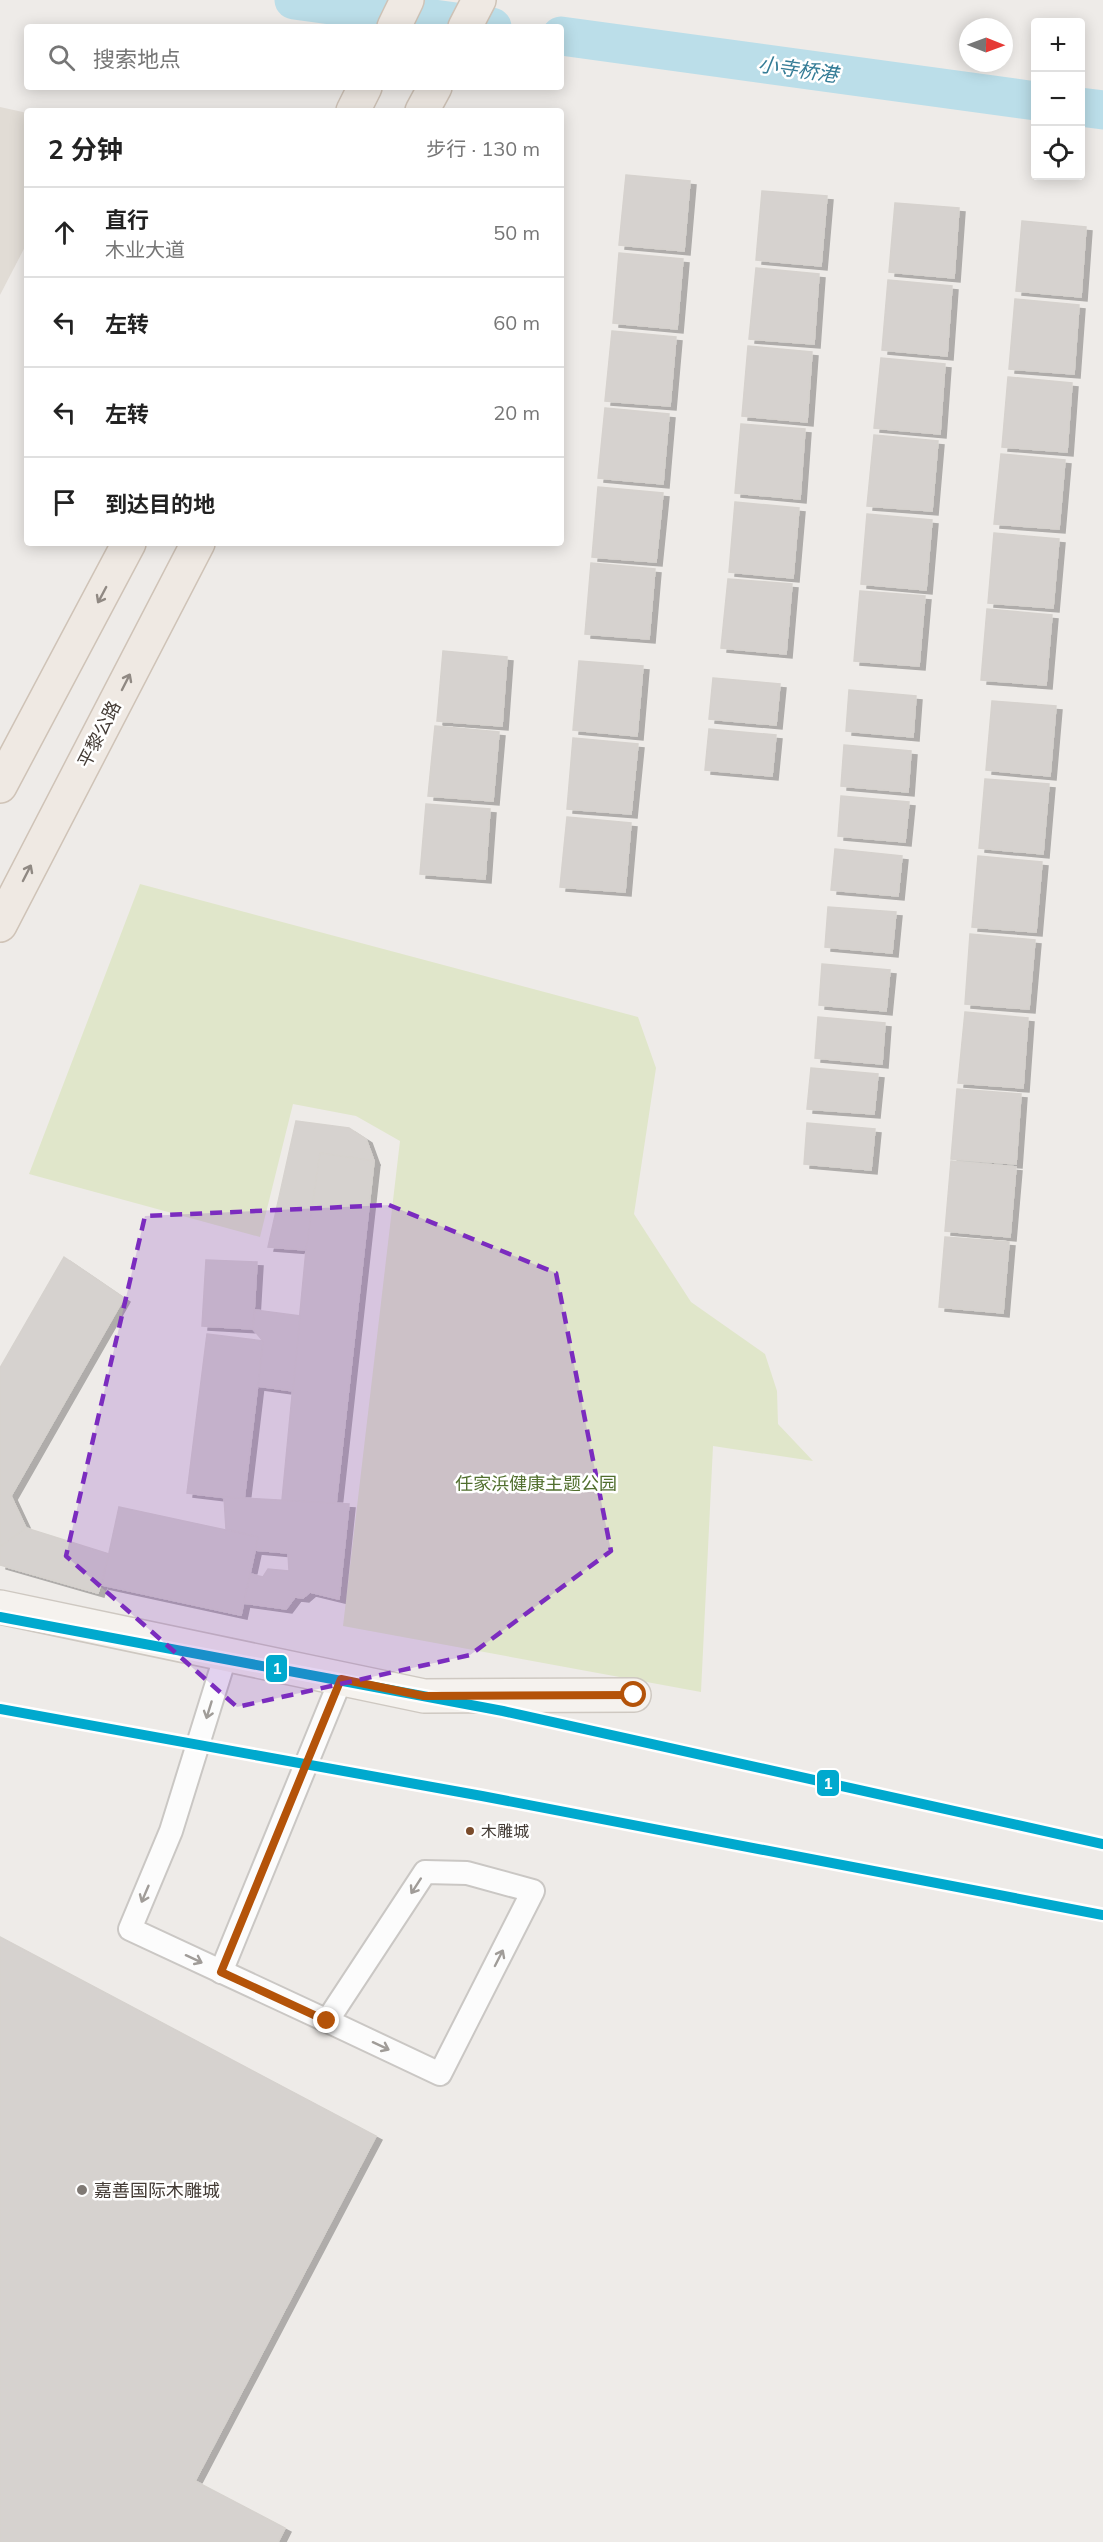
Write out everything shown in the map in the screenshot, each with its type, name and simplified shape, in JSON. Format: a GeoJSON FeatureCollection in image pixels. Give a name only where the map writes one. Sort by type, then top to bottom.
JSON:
{"type":"FeatureCollection","features":[{"type":"Feature","properties":{"kind":"main road"},"geometry":{"type":"LineString","coordinates":[[395,24],[407,0]]}},
{"type":"Feature","properties":{"kind":"main road"},"geometry":{"type":"LineString","coordinates":[[467,24],[479,0]]}},
{"type":"Feature","properties":{"kind":"main road"},"geometry":{"type":"LineString","coordinates":[[424,108],[433,90]]}},
{"type":"Feature","properties":{"kind":"main road"},"geometry":{"type":"LineString","coordinates":[[0,786],[127,546]]}},
{"type":"Feature","properties":{"kind":"main road","name":"平黎公路"},"geometry":{"type":"LineString","coordinates":[[0,925],[196,546]]}},
{"type":"Feature","properties":{"kind":"main road"},"geometry":{"type":"LineString","coordinates":[[0,1607],[424,1696],[634,1695]]}},
{"type":"Feature","properties":{"kind":"lane"},"geometry":{"type":"LineString","coordinates":[[226,1654],[171,1831],[130,1929],[221,1972],[327,2021],[440,2073],[533,1891],[467,1873],[425,1872],[327,2021]]}},
{"type":"Feature","properties":{"kind":"lane"},"geometry":{"type":"LineString","coordinates":[[221,1972],[341,1679]]}},
{"type":"Feature","properties":{"kind":"highlighted area"},"geometry":{"type":"Polygon","coordinates":[[[389,1205],[556,1273],[611,1551],[470,1655],[237,1707],[66,1556],[145,1216],[389,1205]]]}},
{"type":"Feature","properties":{"kind":"shaded area"},"geometry":{"type":"Polygon","coordinates":[[[0,107],[24,112],[24,249],[0,295],[0,107]]]}},
{"type":"Feature","properties":{"kind":"green space","name":"任家浜健康主题公园"},"geometry":{"type":"Polygon","coordinates":[[[140,884],[638,1017],[656,1068],[634,1214],[691,1302],[765,1354],[777,1391],[778,1424],[813,1461],[713,1446],[701,1692],[343,1626],[400,1141],[356,1116],[293,1104],[260,1237],[29,1174],[140,884]]]}},
{"type":"Feature","properties":{"kind":"building"},"geometry":{"type":"Polygon","coordinates":[[[626,175],[690,181],[684,251],[619,245],[626,175]]]}},
{"type":"Feature","properties":{"kind":"building"},"geometry":{"type":"Polygon","coordinates":[[[762,191],[827,196],[821,266],[756,260],[762,191]]]}},
{"type":"Feature","properties":{"kind":"building"},"geometry":{"type":"Polygon","coordinates":[[[895,203],[959,208],[954,278],[889,272],[895,203]]]}},
{"type":"Feature","properties":{"kind":"building"},"geometry":{"type":"Polygon","coordinates":[[[1022,221],[1086,227],[1081,297],[1016,291],[1022,221]]]}},
{"type":"Feature","properties":{"kind":"building"},"geometry":{"type":"Polygon","coordinates":[[[619,253],[683,259],[677,329],[613,323],[619,253]]]}},
{"type":"Feature","properties":{"kind":"building"},"geometry":{"type":"Polygon","coordinates":[[[756,268],[819,274],[814,344],[749,339],[756,268]]]}},
{"type":"Feature","properties":{"kind":"building"},"geometry":{"type":"Polygon","coordinates":[[[888,280],[952,286],[947,356],[882,350],[888,280]]]}},
{"type":"Feature","properties":{"kind":"building"},"geometry":{"type":"Polygon","coordinates":[[[1015,299],[1079,305],[1074,374],[1009,369],[1015,299]]]}},
{"type":"Feature","properties":{"kind":"building"},"geometry":{"type":"Polygon","coordinates":[[[612,331],[676,337],[670,406],[605,401],[612,331]]]}},
{"type":"Feature","properties":{"kind":"building"},"geometry":{"type":"Polygon","coordinates":[[[748,346],[812,352],[807,422],[742,416],[748,346]]]}},
{"type":"Feature","properties":{"kind":"building"},"geometry":{"type":"Polygon","coordinates":[[[881,358],[945,364],[940,434],[874,428],[881,358]]]}},
{"type":"Feature","properties":{"kind":"building"},"geometry":{"type":"Polygon","coordinates":[[[1008,377],[1072,383],[1067,452],[1002,447],[1008,377]]]}},
{"type":"Feature","properties":{"kind":"building"},"geometry":{"type":"Polygon","coordinates":[[[605,408],[669,414],[663,484],[598,478],[605,408]]]}},
{"type":"Feature","properties":{"kind":"building"},"geometry":{"type":"Polygon","coordinates":[[[741,424],[805,429],[800,499],[735,493],[741,424]]]}},
{"type":"Feature","properties":{"kind":"building"},"geometry":{"type":"Polygon","coordinates":[[[874,435],[938,441],[932,511],[867,506],[874,435]]]}},
{"type":"Feature","properties":{"kind":"building"},"geometry":{"type":"Polygon","coordinates":[[[1001,454],[1065,460],[1059,529],[994,524],[1001,454]]]}},
{"type":"Feature","properties":{"kind":"building"},"geometry":{"type":"Polygon","coordinates":[[[598,487],[663,493],[656,562],[592,557],[598,487]]]}},
{"type":"Feature","properties":{"kind":"building"},"geometry":{"type":"Polygon","coordinates":[[[735,502],[799,508],[793,578],[729,572],[735,502]]]}},
{"type":"Feature","properties":{"kind":"building"},"geometry":{"type":"Polygon","coordinates":[[[867,514],[932,520],[926,590],[861,584],[867,514]]]}},
{"type":"Feature","properties":{"kind":"building"},"geometry":{"type":"Polygon","coordinates":[[[994,533],[1059,539],[1053,608],[988,603],[994,533]]]}},
{"type":"Feature","properties":{"kind":"building"},"geometry":{"type":"Polygon","coordinates":[[[591,563],[655,569],[649,639],[585,634],[591,563]]]}},
{"type":"Feature","properties":{"kind":"building"},"geometry":{"type":"Polygon","coordinates":[[[728,579],[792,584],[786,654],[721,648],[728,579]]]}},
{"type":"Feature","properties":{"kind":"building"},"geometry":{"type":"Polygon","coordinates":[[[860,591],[925,596],[919,666],[854,661],[860,591]]]}},
{"type":"Feature","properties":{"kind":"building"},"geometry":{"type":"Polygon","coordinates":[[[987,609],[1052,615],[1046,685],[981,680],[987,609]]]}},
{"type":"Feature","properties":{"kind":"building"},"geometry":{"type":"Polygon","coordinates":[[[443,651],[507,657],[502,726],[437,721],[443,651]]]}},
{"type":"Feature","properties":{"kind":"building"},"geometry":{"type":"Polygon","coordinates":[[[579,661],[643,666],[637,736],[573,730],[579,661]]]}},
{"type":"Feature","properties":{"kind":"building"},"geometry":{"type":"Polygon","coordinates":[[[713,678],[780,684],[776,725],[709,719],[713,678]]]}},
{"type":"Feature","properties":{"kind":"building"},"geometry":{"type":"Polygon","coordinates":[[[849,690],[916,696],[913,737],[846,731],[849,690]]]}},
{"type":"Feature","properties":{"kind":"building"},"geometry":{"type":"Polygon","coordinates":[[[992,701],[1056,706],[1050,776],[986,770],[992,701]]]}},
{"type":"Feature","properties":{"kind":"building"},"geometry":{"type":"Polygon","coordinates":[[[435,726],[499,732],[493,801],[428,796],[435,726]]]}},
{"type":"Feature","properties":{"kind":"building"},"geometry":{"type":"Polygon","coordinates":[[[709,729],[776,735],[772,776],[705,770],[709,729]]]}},
{"type":"Feature","properties":{"kind":"building"},"geometry":{"type":"Polygon","coordinates":[[[573,738],[638,744],[631,814],[567,809],[573,738]]]}},
{"type":"Feature","properties":{"kind":"building"},"geometry":{"type":"Polygon","coordinates":[[[844,745],[911,751],[908,792],[841,786],[844,745]]]}},
{"type":"Feature","properties":{"kind":"building"},"geometry":{"type":"Polygon","coordinates":[[[985,779],[1049,784],[1043,854],[979,848],[985,779]]]}},
{"type":"Feature","properties":{"kind":"building"},"geometry":{"type":"Polygon","coordinates":[[[841,796],[909,802],[905,842],[838,836],[841,796]]]}},
{"type":"Feature","properties":{"kind":"building"},"geometry":{"type":"Polygon","coordinates":[[[426,804],[490,809],[485,879],[420,874],[426,804]]]}},
{"type":"Feature","properties":{"kind":"building"},"geometry":{"type":"Polygon","coordinates":[[[567,817],[631,823],[625,892],[560,887],[567,817]]]}},
{"type":"Feature","properties":{"kind":"building"},"geometry":{"type":"Polygon","coordinates":[[[835,849],[902,856],[898,896],[831,890],[835,849]]]}},
{"type":"Feature","properties":{"kind":"building"},"geometry":{"type":"Polygon","coordinates":[[[978,856],[1042,862],[1036,932],[972,927],[978,856]]]}},
{"type":"Feature","properties":{"kind":"building"},"geometry":{"type":"Polygon","coordinates":[[[828,907],[896,912],[892,953],[825,947],[828,907]]]}},
{"type":"Feature","properties":{"kind":"building"},"geometry":{"type":"Polygon","coordinates":[[[970,934],[1035,940],[1029,1009],[965,1004],[970,934]]]}},
{"type":"Feature","properties":{"kind":"building"},"geometry":{"type":"Polygon","coordinates":[[[822,964],[890,970],[886,1011],[819,1005],[822,964]]]}},
{"type":"Feature","properties":{"kind":"building"},"geometry":{"type":"Polygon","coordinates":[[[965,1012],[1028,1018],[1023,1088],[958,1083],[965,1012]]]}},
{"type":"Feature","properties":{"kind":"building"},"geometry":{"type":"Polygon","coordinates":[[[818,1017],[885,1023],[882,1064],[815,1058],[818,1017]]]}},
{"type":"Feature","properties":{"kind":"building"},"geometry":{"type":"Polygon","coordinates":[[[811,1068],[878,1074],[874,1114],[807,1109],[811,1068]]]}},
{"type":"Feature","properties":{"kind":"building"},"geometry":{"type":"Polygon","coordinates":[[[957,1089],[1021,1094],[1016,1164],[951,1159],[957,1089]]]}},
{"type":"Feature","properties":{"kind":"building"},"geometry":{"type":"Polygon","coordinates":[[[296,1121],[349,1128],[366,1139],[374,1161],[320,1153],[306,1250],[268,1247],[296,1121]]]}},
{"type":"Feature","properties":{"kind":"building"},"geometry":{"type":"Polygon","coordinates":[[[807,1123],[875,1129],[871,1170],[804,1164],[807,1123]]]}},
{"type":"Feature","properties":{"kind":"building"},"geometry":{"type":"Polygon","coordinates":[[[320,1153],[374,1161],[336,1504],[282,1500],[306,1250],[320,1153]]]}},
{"type":"Feature","properties":{"kind":"building"},"geometry":{"type":"Polygon","coordinates":[[[951,1161],[1016,1167],[1010,1237],[945,1231],[951,1161]]]}},
{"type":"Feature","properties":{"kind":"building"},"geometry":{"type":"Polygon","coordinates":[[[945,1237],[1009,1242],[1003,1313],[939,1307],[945,1237]]]}},
{"type":"Feature","properties":{"kind":"building"},"geometry":{"type":"Polygon","coordinates":[[[64,1257],[124,1298],[11,1496],[26,1528],[0,1547],[0,1368],[64,1257]]]}},
{"type":"Feature","properties":{"kind":"building"},"geometry":{"type":"Polygon","coordinates":[[[206,1260],[257,1262],[253,1329],[202,1326],[206,1260]]]}},
{"type":"Feature","properties":{"kind":"building"},"geometry":{"type":"Polygon","coordinates":[[[255,1310],[300,1316],[293,1391],[258,1386],[263,1341],[253,1329],[255,1310]]]}},
{"type":"Feature","properties":{"kind":"building"},"geometry":{"type":"Polygon","coordinates":[[[207,1334],[263,1341],[244,1500],[187,1493],[207,1334]]]}},
{"type":"Feature","properties":{"kind":"building"},"geometry":{"type":"Polygon","coordinates":[[[224,1497],[349,1504],[339,1599],[310,1592],[303,1598],[295,1597],[286,1609],[244,1603],[250,1574],[263,1577],[268,1569],[289,1571],[288,1553],[255,1550],[258,1537],[226,1529],[224,1497]]]}},
{"type":"Feature","properties":{"kind":"building"},"geometry":{"type":"Polygon","coordinates":[[[119,1507],[258,1537],[241,1615],[102,1585],[119,1507]]]}},
{"type":"Feature","properties":{"kind":"building"},"geometry":{"type":"Polygon","coordinates":[[[26,1528],[109,1554],[98,1593],[0,1565],[0,1547],[26,1528]]]}},
{"type":"Feature","properties":{"kind":"building"},"geometry":{"type":"Polygon","coordinates":[[[0,1937],[376,2136],[195,2481],[285,2528],[278,2542],[0,2542],[0,1937]]]}},
{"type":"Feature","properties":{"kind":"waterway","name":"小寺桥港"},"geometry":{"type":"LineString","coordinates":[[294,0],[470,24]]}},
{"type":"Feature","properties":{"kind":"waterway","name":"小寺桥港"},"geometry":{"type":"LineString","coordinates":[[564,36],[1031,100]]}},
{"type":"Feature","properties":{"kind":"waterway","name":"小寺桥港"},"geometry":{"type":"LineString","coordinates":[[1085,108],[1103,110]]}},
{"type":"Feature","properties":{"kind":"transit line","name":"1"},"geometry":{"type":"LineString","coordinates":[[0,1617],[503,1711],[1103,1844]]}},
{"type":"Feature","properties":{"kind":"transit line","name":"1"},"geometry":{"type":"LineString","coordinates":[[0,1709],[482,1796],[1103,1915]]}},
{"type":"Feature","properties":{"kind":"place","name":"木雕城"},"geometry":{"type":"Point","coordinates":[470,1831]}},
{"type":"Feature","properties":{"kind":"place","name":"嘉善国际木雕城"},"geometry":{"type":"Point","coordinates":[82,2190]}},
{"type":"Feature","properties":{"kind":"route"},"geometry":{"type":"LineString","coordinates":[[327,2021],[221,1972],[341,1679],[424,1696],[634,1695]]}}]}
